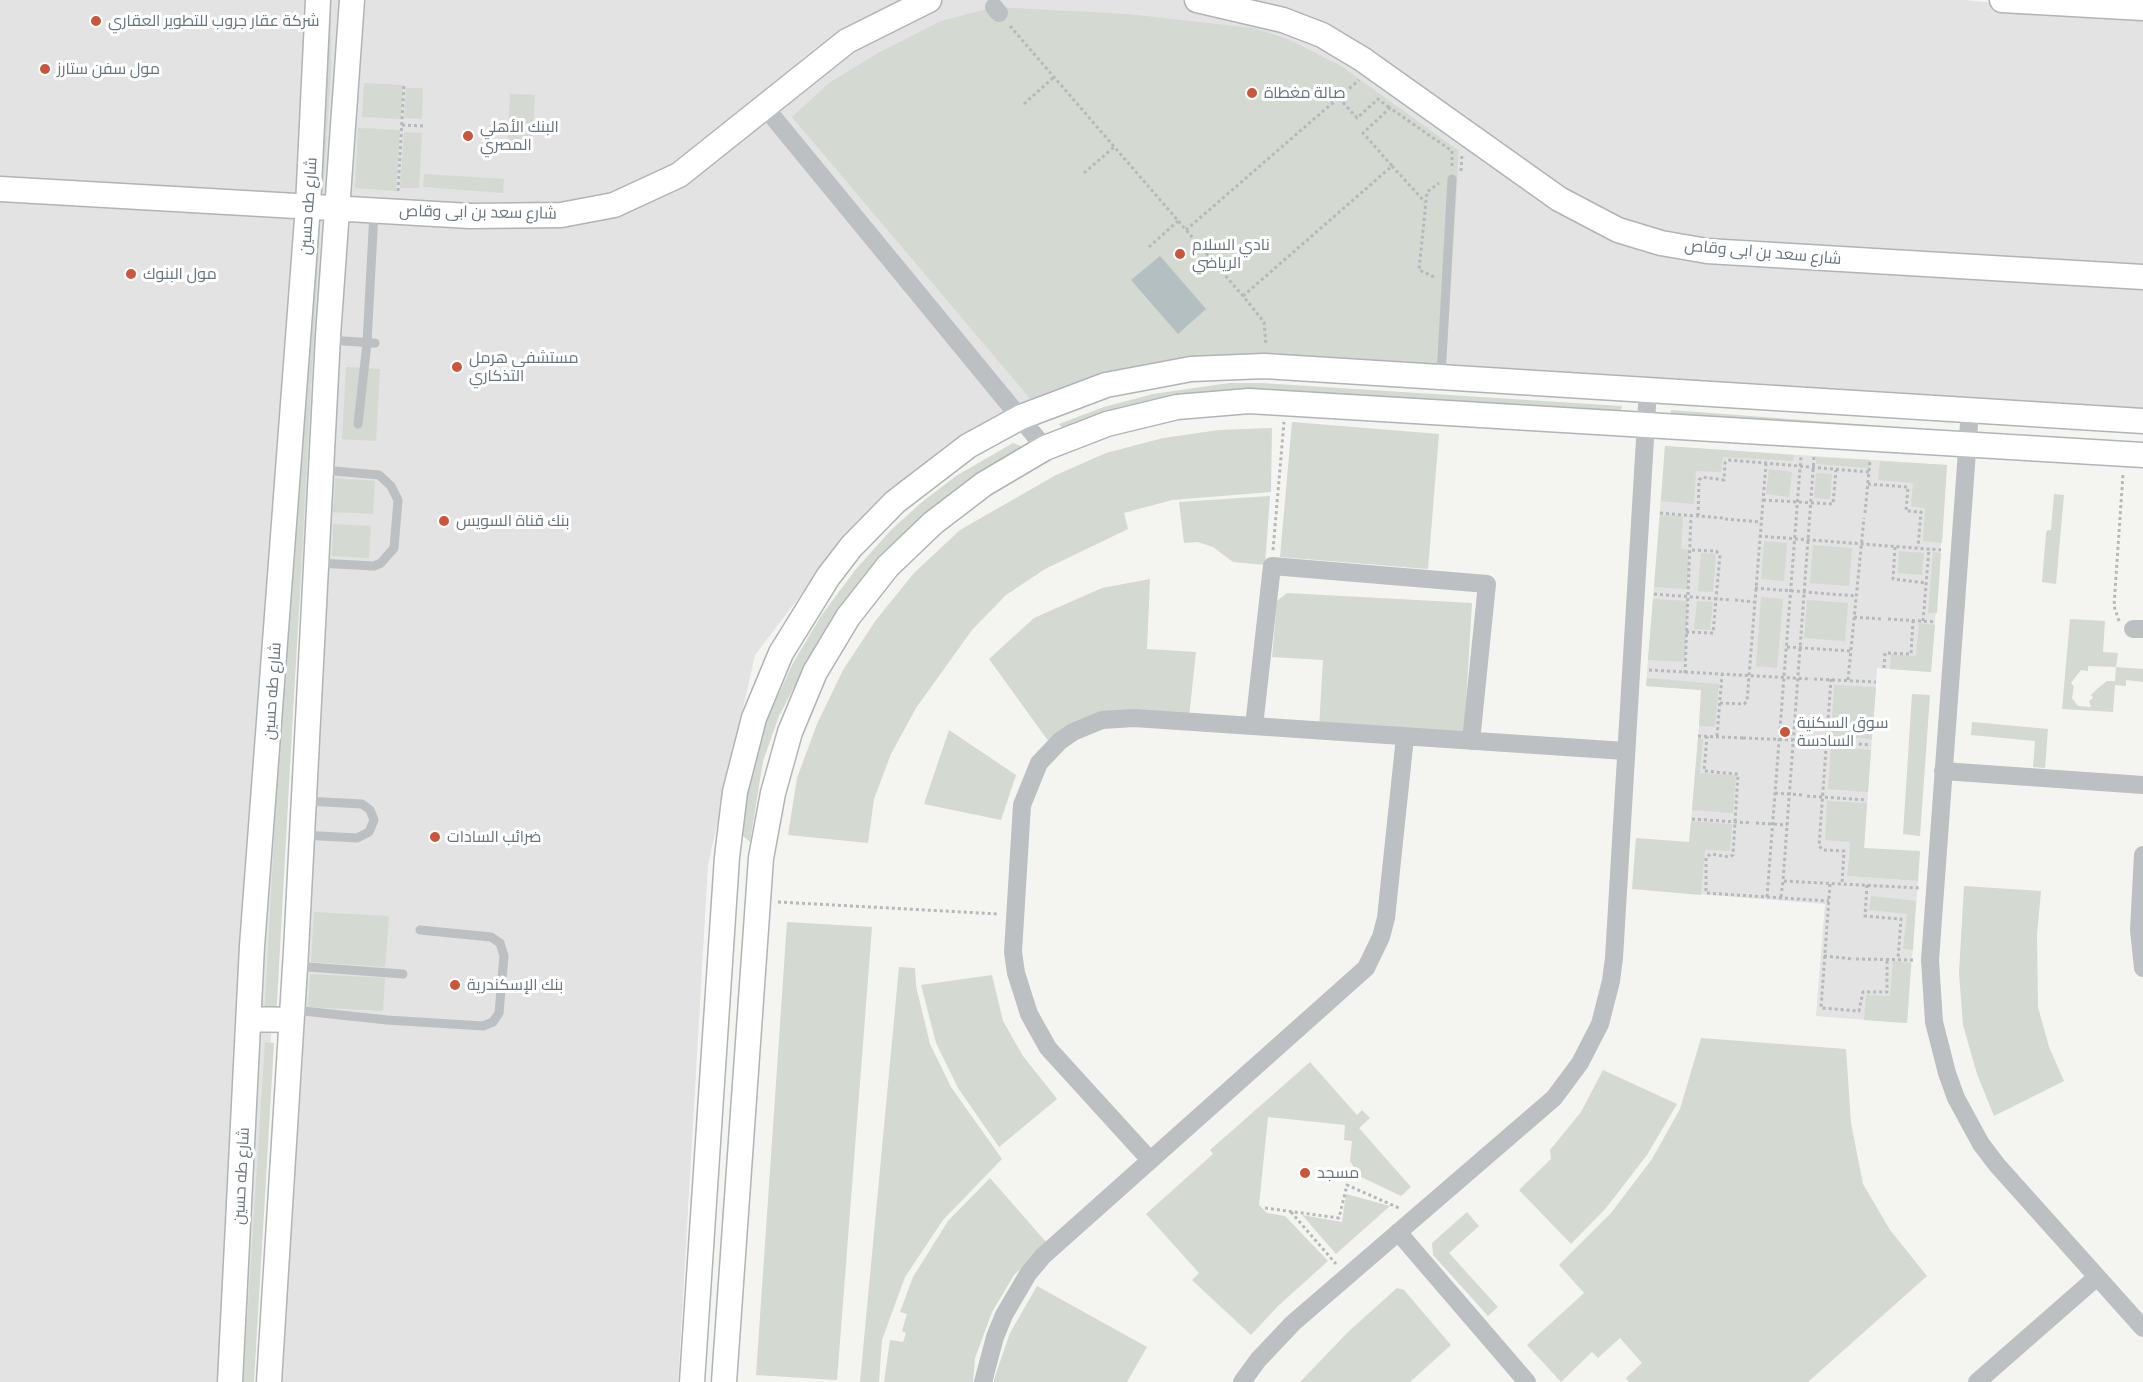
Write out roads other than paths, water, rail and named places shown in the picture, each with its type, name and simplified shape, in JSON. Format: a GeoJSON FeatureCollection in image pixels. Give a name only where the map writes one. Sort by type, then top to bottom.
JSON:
{"type":"FeatureCollection","features":[{"type":"Feature","properties":{"kind":"street","name":"شارع طه حسين"},"geometry":{"type":"LineString","coordinates":[[230,1382],[249,1019],[308,206],[318,0]]}},
{"type":"Feature","properties":{"kind":"street","name":"شارع طه حسين"},"geometry":{"type":"LineString","coordinates":[[269,1382],[295,966],[328,340],[352,0]]}},
{"type":"Feature","properties":{"kind":"street","name":"شارع سعد بن ابى وقاص"},"geometry":{"type":"LineString","coordinates":[[0,189],[470,216],[561,215],[614,205],[679,175],[847,40],[929,0]]}},
{"type":"Feature","properties":{"kind":"street","name":"شارع سعد بن ابى وقاص"},"geometry":{"type":"LineString","coordinates":[[1197,0],[1282,20],[1322,35],[1362,59],[1559,199],[1618,230],[1707,250],[2143,277]]}},
{"type":"Feature","properties":{"kind":"street"},"geometry":{"type":"LineString","coordinates":[[2002,0],[2113,3],[2143,8]]}},
{"type":"Feature","properties":{"kind":"street"},"geometry":{"type":"LineString","coordinates":[[764,106],[1022,417],[1045,448]]}},
{"type":"Feature","properties":{"kind":"street"},"geometry":{"type":"LineString","coordinates":[[692,1382],[727,857],[735,792],[754,718],[781,652],[809,604],[851,547],[895,502],[968,446],[1022,417],[1106,385],[1191,369],[1264,366],[2143,421]]}},
{"type":"Feature","properties":{"kind":"street"},"geometry":{"type":"LineString","coordinates":[[1242,1382],[1275,1341],[1554,1098],[1568,1081],[1591,1044],[1607,1003],[1611,981],[1648,389]]}},
{"type":"Feature","properties":{"kind":"street"},"geometry":{"type":"LineString","coordinates":[[724,1382],[761,858],[773,793],[790,732],[815,672],[848,617],[888,566],[933,523],[984,484],[1045,448],[1107,424],[1177,407],[1249,400],[2133,454]]}},
{"type":"Feature","properties":{"kind":"street"},"geometry":{"type":"LineString","coordinates":[[1970,410],[1930,960],[1931,993],[1940,1048],[1950,1081],[1968,1121],[1997,1165],[2143,1328]]}},
{"type":"Feature","properties":{"kind":"street"},"geometry":{"type":"LineString","coordinates":[[1254,726],[1272,566],[1487,584],[1471,741]]}},
{"type":"Feature","properties":{"kind":"street"},"geometry":{"type":"LineString","coordinates":[[1149,1160],[1059,1064],[1037,1031],[1021,994],[1016,973],[1013,952],[1022,805],[1026,790],[1040,763],[1060,741],[1087,725],[1118,718],[1625,751]]}},
{"type":"Feature","properties":{"kind":"street"},"geometry":{"type":"LineString","coordinates":[[983,1382],[999,1326],[1028,1274],[1059,1238],[1354,981],[1375,953],[1386,918],[1405,737]]}},
{"type":"Feature","properties":{"kind":"street"},"geometry":{"type":"LineString","coordinates":[[1943,771],[2143,785]]}},
{"type":"Feature","properties":{"kind":"street"},"geometry":{"type":"LineString","coordinates":[[2143,855],[2139,930],[2143,968]]}},
{"type":"Feature","properties":{"kind":"street"},"geometry":{"type":"LineString","coordinates":[[727,857],[761,858]]}},
{"type":"Feature","properties":{"kind":"street"},"geometry":{"type":"LineString","coordinates":[[249,1019],[291,1015]]}},
{"type":"Feature","properties":{"kind":"street"},"geometry":{"type":"LineString","coordinates":[[1398,1232],[1527,1382]]}},
{"type":"Feature","properties":{"kind":"street"},"geometry":{"type":"LineString","coordinates":[[1977,1382],[2097,1277]]}},
{"type":"Feature","properties":{"kind":"lane"},"geometry":{"type":"LineString","coordinates":[[1441,376],[1449,177]]}},
{"type":"Feature","properties":{"kind":"lane"},"geometry":{"type":"LineString","coordinates":[[358,424],[371,343],[386,210]]}},
{"type":"Feature","properties":{"kind":"lane"},"geometry":{"type":"LineString","coordinates":[[328,340],[371,343]]}},
{"type":"Feature","properties":{"kind":"lane"},"geometry":{"type":"LineString","coordinates":[[316,563],[374,566],[381,563],[394,548],[398,500],[391,486],[379,475],[321,470]]}},
{"type":"Feature","properties":{"kind":"lane"},"geometry":{"type":"LineString","coordinates":[[302,835],[357,838],[369,832],[374,820],[370,810],[362,804],[303,801]]}},
{"type":"Feature","properties":{"kind":"lane"},"geometry":{"type":"LineString","coordinates":[[291,1015],[483,1026],[493,1022],[499,1013],[504,952],[500,943],[492,937],[420,930]]}},
{"type":"Feature","properties":{"kind":"lane"},"geometry":{"type":"LineString","coordinates":[[295,966],[404,974]]}},
{"type":"Feature","properties":{"kind":"place","name":"شركة عقار جروب للتطوير العقاري"},"geometry":{"type":"Point","coordinates":[96,21]}},
{"type":"Feature","properties":{"kind":"place","name":"مول سفن ستارز"},"geometry":{"type":"Point","coordinates":[45,69]}},
{"type":"Feature","properties":{"kind":"place","name":"صالة مغطاة"},"geometry":{"type":"Point","coordinates":[1252,93]}},
{"type":"Feature","properties":{"kind":"place","name":"البنك الأهلي المصري"},"geometry":{"type":"Point","coordinates":[468,136]}},
{"type":"Feature","properties":{"kind":"place","name":"نادي السلام الرياضي"},"geometry":{"type":"Point","coordinates":[1180,254]}},
{"type":"Feature","properties":{"kind":"place","name":"مول البنوك"},"geometry":{"type":"Point","coordinates":[131,274]}},
{"type":"Feature","properties":{"kind":"place","name":"مستشفى هرمل التذكاري"},"geometry":{"type":"Point","coordinates":[457,367]}},
{"type":"Feature","properties":{"kind":"place","name":"بنك قناة السويس"},"geometry":{"type":"Point","coordinates":[444,521]}},
{"type":"Feature","properties":{"kind":"place","name":"سوق السكنية السادسة"},"geometry":{"type":"Point","coordinates":[1785,732]}},
{"type":"Feature","properties":{"kind":"place","name":"ضرائب السادات"},"geometry":{"type":"Point","coordinates":[435,837]}},
{"type":"Feature","properties":{"kind":"place","name":"بنك الإسكندرية"},"geometry":{"type":"Point","coordinates":[455,985]}},
{"type":"Feature","properties":{"kind":"place","name":"مسجد"},"geometry":{"type":"Point","coordinates":[1305,1173]}}]}
